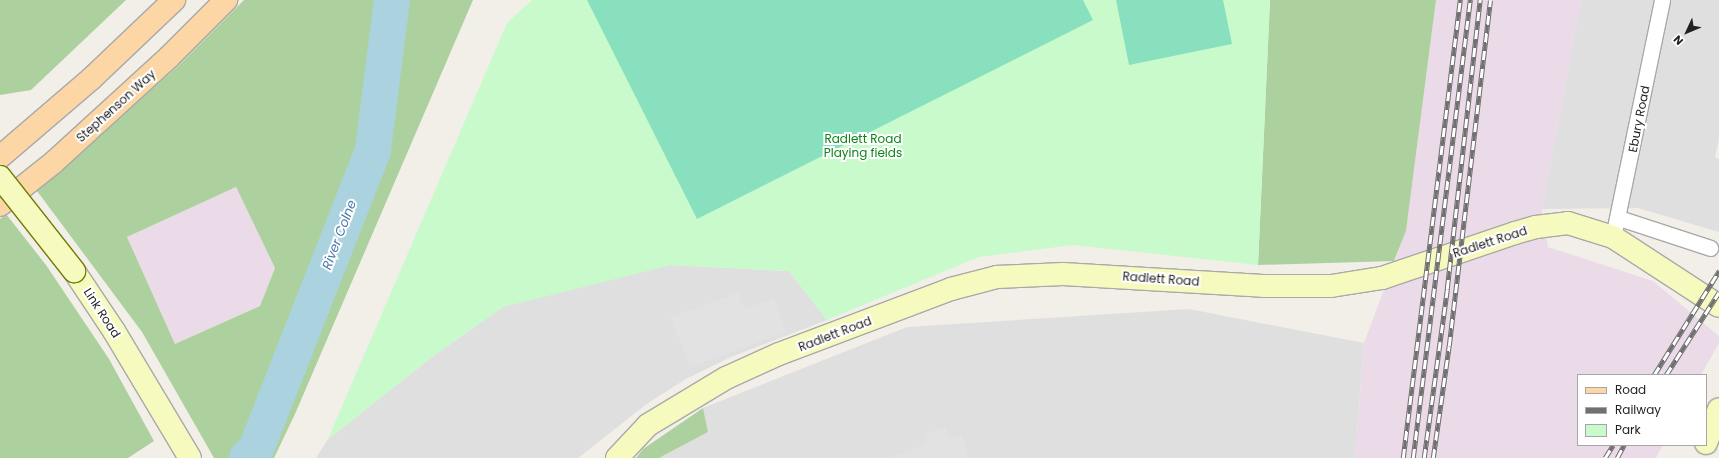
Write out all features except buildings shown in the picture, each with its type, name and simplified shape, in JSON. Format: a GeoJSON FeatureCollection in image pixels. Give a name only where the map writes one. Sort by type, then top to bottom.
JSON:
{"type":"FeatureCollection","features":[{"type":"Feature","properties":{"kind":"main road"},"geometry":{"type":"LineString","coordinates":[[0,157],[90,79],[174,0]]}},
{"type":"Feature","properties":{"kind":"main road","name":"Stephenson Way"},"geometry":{"type":"LineString","coordinates":[[0,205],[60,157],[170,57],[226,0]]}},
{"type":"Feature","properties":{"kind":"street","name":"Ebury Road"},"geometry":{"type":"LineString","coordinates":[[1616,228],[1662,0]]}},
{"type":"Feature","properties":{"kind":"street","name":"Link Road"},"geometry":{"type":"LineString","coordinates":[[0,177],[74,271],[114,331],[190,458]]}},
{"type":"Feature","properties":{"kind":"street","name":"Radlett Road"},"geometry":{"type":"LineString","coordinates":[[617,458],[648,425],[726,378],[779,354],[951,289],[997,277],[1063,274],[1263,286],[1331,286],[1382,278],[1536,227],[1568,223],[1593,229],[1616,228],[1719,306]]}},
{"type":"Feature","properties":{"kind":"street"},"geometry":{"type":"LineString","coordinates":[[1616,228],[1710,248]]}},
{"type":"Feature","properties":{"kind":"street"},"geometry":{"type":"LineString","coordinates":[[1707,441],[1719,409]]}},
{"type":"Feature","properties":{"kind":"street"},"geometry":{"type":"LineString","coordinates":[[1701,458],[1705,446]]}},
{"type":"Feature","properties":{"kind":"shaded area"},"geometry":{"type":"Polygon","coordinates":[[[1436,0],[1581,0],[1542,209],[1548,247],[1653,281],[1719,336],[1719,343],[1702,374],[1577,374],[1577,446],[1662,446],[1656,458],[1355,458],[1364,343],[1406,231],[1436,0]]]}},
{"type":"Feature","properties":{"kind":"shaded area"},"geometry":{"type":"Polygon","coordinates":[[[1581,0],[1719,0],[1719,139],[1715,157],[1719,159],[1719,232],[1638,208],[1542,209],[1581,0]]]}},
{"type":"Feature","properties":{"kind":"shaded area"},"geometry":{"type":"Polygon","coordinates":[[[236,187],[275,268],[260,306],[175,344],[127,237],[236,187]]]}},
{"type":"Feature","properties":{"kind":"shaded area"},"geometry":{"type":"Polygon","coordinates":[[[671,265],[789,271],[827,320],[731,357],[686,379],[648,403],[578,458],[316,458],[328,439],[436,354],[503,307],[595,280],[671,265]]]}},
{"type":"Feature","properties":{"kind":"shaded area"},"geometry":{"type":"Polygon","coordinates":[[[738,293],[744,309],[774,298],[786,332],[690,367],[671,317],[738,293]]]}},
{"type":"Feature","properties":{"kind":"shaded area"},"geometry":{"type":"Polygon","coordinates":[[[1189,309],[1364,343],[1355,458],[659,458],[708,432],[703,408],[907,327],[1189,309]]]}},
{"type":"Feature","properties":{"kind":"shaded area"},"geometry":{"type":"Polygon","coordinates":[[[946,427],[949,439],[962,435],[969,458],[888,458],[926,444],[924,434],[946,427]]]}},
{"type":"Feature","properties":{"kind":"green space"},"geometry":{"type":"Polygon","coordinates":[[[0,0],[126,0],[31,90],[0,95],[0,0]]]}},
{"type":"Feature","properties":{"kind":"green space"},"geometry":{"type":"Polygon","coordinates":[[[244,0],[473,0],[295,414],[274,458],[214,458],[142,332],[37,191],[177,67],[244,0]],[[236,187],[127,237],[175,344],[260,306],[275,268],[236,187]]]}},
{"type":"Feature","properties":{"kind":"green space","name":"Radlett Road Playing fields"},"geometry":{"type":"Polygon","coordinates":[[[532,0],[1270,0],[1258,265],[1073,245],[979,257],[827,320],[789,271],[671,265],[503,307],[436,354],[328,439],[507,23],[532,0]]]}},
{"type":"Feature","properties":{"kind":"green space"},"geometry":{"type":"Polygon","coordinates":[[[587,0],[1083,0],[1093,20],[697,219],[587,0]]]}},
{"type":"Feature","properties":{"kind":"green space"},"geometry":{"type":"Polygon","coordinates":[[[1116,0],[1223,0],[1232,44],[1129,65],[1116,0]]]}},
{"type":"Feature","properties":{"kind":"green space"},"geometry":{"type":"Polygon","coordinates":[[[1270,0],[1436,0],[1406,231],[1394,261],[1258,265],[1270,0]]]}},
{"type":"Feature","properties":{"kind":"green space"},"geometry":{"type":"Polygon","coordinates":[[[6,214],[46,265],[109,359],[154,441],[128,458],[0,458],[0,219],[6,214]]]}},
{"type":"Feature","properties":{"kind":"green space"},"geometry":{"type":"Polygon","coordinates":[[[703,408],[708,432],[659,458],[636,458],[643,449],[703,408]]]}},
{"type":"Feature","properties":{"kind":"waterway","name":"River Colne"},"geometry":{"type":"LineString","coordinates":[[247,458],[256,449],[373,150],[392,0]]}},
{"type":"Feature","properties":{"kind":"railway"},"geometry":{"type":"LineString","coordinates":[[1403,458],[1460,0]]}},
{"type":"Feature","properties":{"kind":"railway"},"geometry":{"type":"LineString","coordinates":[[1413,458],[1470,0]]}},
{"type":"Feature","properties":{"kind":"railway"},"geometry":{"type":"LineString","coordinates":[[1424,458],[1447,289],[1480,0]]}},
{"type":"Feature","properties":{"kind":"railway"},"geometry":{"type":"LineString","coordinates":[[1433,458],[1449,346],[1490,0]]}},
{"type":"Feature","properties":{"kind":"railway"},"geometry":{"type":"LineString","coordinates":[[1655,374],[1719,271]]}},
{"type":"Feature","properties":{"kind":"railway"},"geometry":{"type":"LineString","coordinates":[[1667,374],[1719,292]]}},
{"type":"Feature","properties":{"kind":"railway"},"geometry":{"type":"LineString","coordinates":[[1605,458],[1612,446]]}},
{"type":"Feature","properties":{"kind":"railway"},"geometry":{"type":"LineString","coordinates":[[1617,458],[1623,446]]}}]}
